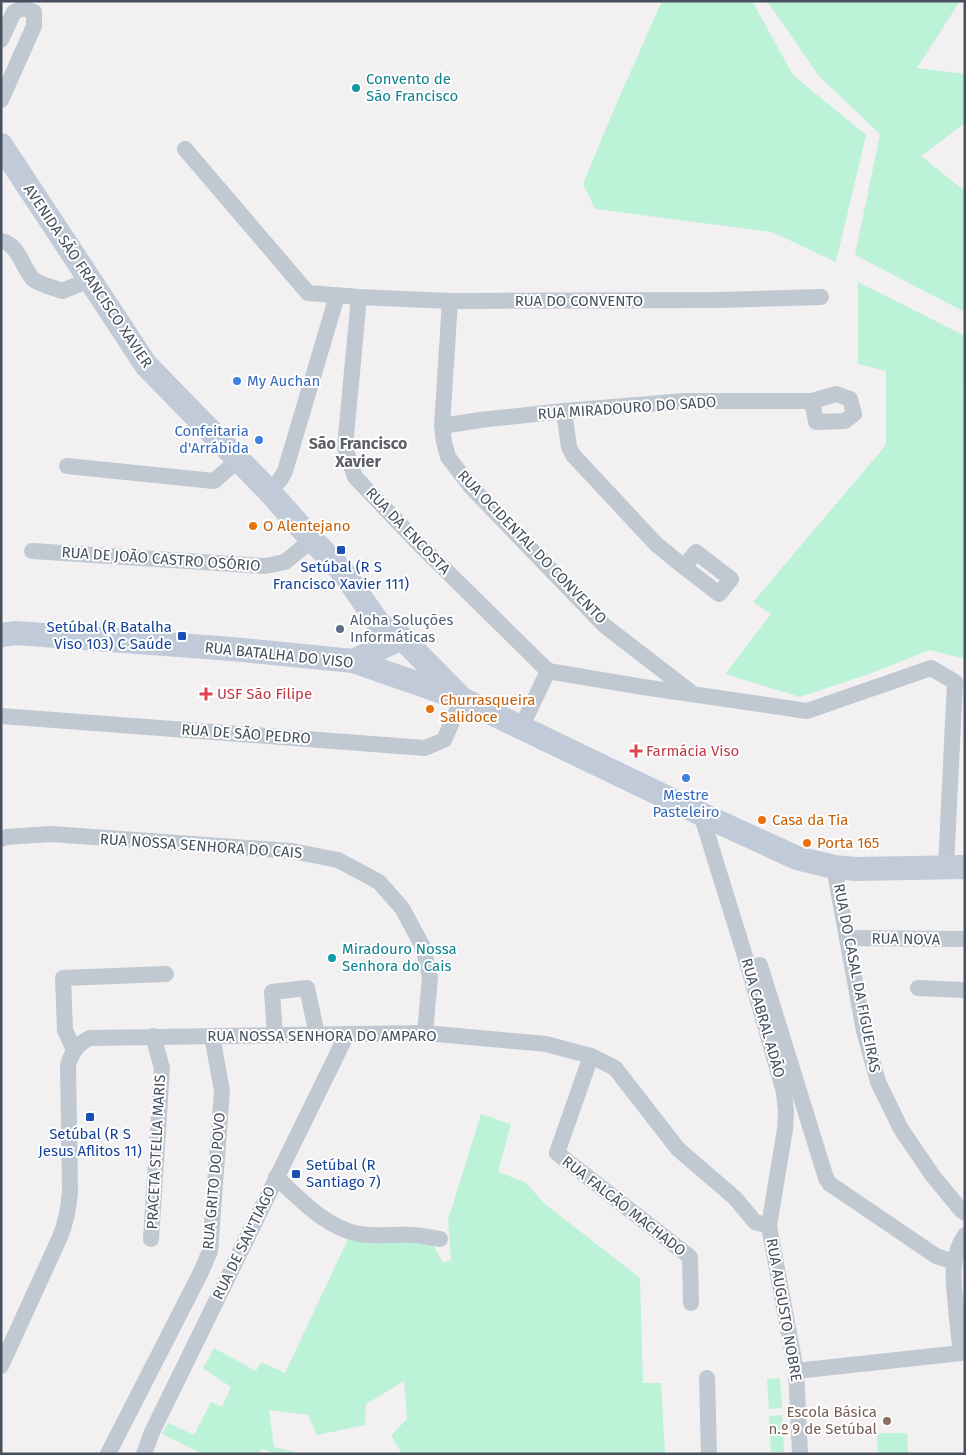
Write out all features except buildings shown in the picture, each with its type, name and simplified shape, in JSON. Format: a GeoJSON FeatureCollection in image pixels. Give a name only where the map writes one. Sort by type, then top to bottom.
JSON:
{"type":"FeatureCollection","features":[{"type":"Feature","properties":{"kind":"street"},"geometry":{"type":"LineString","coordinates":[[1,40],[14,12],[23,8],[34,12],[34,26],[1,100]]}},
{"type":"Feature","properties":{"kind":"street","name":"AVENIDA SÃO FRANCISCO XAVIER"},"geometry":{"type":"LineString","coordinates":[[1,146],[146,365],[268,490],[346,576],[392,616],[402,638],[462,699]]}},
{"type":"Feature","properties":{"kind":"street","name":"RUA DO CONVENTO"},"geometry":{"type":"LineString","coordinates":[[185,149],[308,293],[450,301],[717,300],[821,297]]}},
{"type":"Feature","properties":{"kind":"street"},"geometry":{"type":"LineString","coordinates":[[1,241],[17,252],[34,280],[62,291],[90,280]]}},
{"type":"Feature","properties":{"kind":"street"},"geometry":{"type":"LineString","coordinates":[[268,490],[280,480],[286,471],[337,296]]}},
{"type":"Feature","properties":{"kind":"street","name":"RUA DA ENCOSTA"},"geometry":{"type":"LineString","coordinates":[[359,297],[345,447],[355,477],[420,545],[548,671]]}},
{"type":"Feature","properties":{"kind":"street","name":"RUA OCIDENTAL DO CONVENTO"},"geometry":{"type":"LineString","coordinates":[[450,301],[442,426],[448,457],[470,487],[606,626],[694,695]]}},
{"type":"Feature","properties":{"kind":"street","name":"RUA MIRADOURO DO SADO"},"geometry":{"type":"LineString","coordinates":[[442,426],[564,411],[685,401],[812,401]]}},
{"type":"Feature","properties":{"kind":"street"},"geometry":{"type":"LineString","coordinates":[[564,411],[569,447],[573,455],[656,544],[684,567]]}},
{"type":"Feature","properties":{"kind":"street"},"geometry":{"type":"LineString","coordinates":[[67,466],[214,481],[238,460]]}},
{"type":"Feature","properties":{"kind":"street","name":"RUA DE JOÃO CASTRO OSÓRIO"},"geometry":{"type":"LineString","coordinates":[[32,551],[265,566],[285,562],[312,540]]}},
{"type":"Feature","properties":{"kind":"street","name":"RUA BATALHA DO VISO"},"geometry":{"type":"LineString","coordinates":[[1,635],[16,633],[232,649],[353,661],[462,699],[797,858],[834,867],[856,869],[955,867]]}},
{"type":"Feature","properties":{"kind":"street"},"geometry":{"type":"LineString","coordinates":[[353,661],[402,638],[401,655],[381,671]]}},
{"type":"Feature","properties":{"kind":"street"},"geometry":{"type":"LineString","coordinates":[[521,728],[548,671],[807,711],[931,668],[955,682],[955,867]]}},
{"type":"Feature","properties":{"kind":"street","name":"RUA DE SÃO PEDRO"},"geometry":{"type":"LineString","coordinates":[[1,716],[425,748],[444,740],[462,699]]}},
{"type":"Feature","properties":{"kind":"street","name":"RUA CABRAL ADÃO"},"geometry":{"type":"LineString","coordinates":[[701,814],[749,969],[784,1092],[786,1112],[782,1151],[769,1226]]}},
{"type":"Feature","properties":{"kind":"street","name":"RUA NOSSA SENHORA DO CAIS"},"geometry":{"type":"LineString","coordinates":[[1,838],[51,834],[292,850],[338,860],[379,882],[402,908],[423,947],[430,977],[425,1033]]}},
{"type":"Feature","properties":{"kind":"street","name":"RUA DO CASAL DA FIGUEIRAS"},"geometry":{"type":"LineString","coordinates":[[834,867],[864,1031],[878,1082],[901,1129],[934,1176],[965,1213]]}},
{"type":"Feature","properties":{"kind":"street","name":"RUA NOVA"},"geometry":{"type":"LineString","coordinates":[[847,938],[965,940]]}},
{"type":"Feature","properties":{"kind":"street"},"geometry":{"type":"LineString","coordinates":[[749,969],[760,965],[826,1178],[830,1184],[936,1256],[954,1262]]}},
{"type":"Feature","properties":{"kind":"street"},"geometry":{"type":"LineString","coordinates":[[1,1366],[60,1237],[69,1207],[68,1071],[70,1057],[74,1050],[65,1030],[63,978],[166,974]]}},
{"type":"Feature","properties":{"kind":"street"},"geometry":{"type":"LineString","coordinates":[[275,1035],[272,992],[306,988],[317,1035]]}},
{"type":"Feature","properties":{"kind":"street"},"geometry":{"type":"LineString","coordinates":[[918,988],[965,990]]}},
{"type":"Feature","properties":{"kind":"street","name":"RUA NOSSA SENHORA DO AMPARO"},"geometry":{"type":"LineString","coordinates":[[74,1050],[83,1041],[90,1038],[153,1036],[425,1033],[546,1044],[591,1056],[615,1068],[678,1149],[735,1198],[755,1222],[769,1226]]}},
{"type":"Feature","properties":{"kind":"street","name":"RUA DE SAN'TIAGO"},"geometry":{"type":"LineString","coordinates":[[144,1454],[152,1432],[347,1034]]}},
{"type":"Feature","properties":{"kind":"street","name":"PRACETA STELLA MARIS"},"geometry":{"type":"LineString","coordinates":[[151,1239],[162,1068],[153,1036]]}},
{"type":"Feature","properties":{"kind":"street","name":"RUA GRITO DO POVO"},"geometry":{"type":"LineString","coordinates":[[108,1454],[210,1251],[222,1091],[212,1036]]}},
{"type":"Feature","properties":{"kind":"street","name":"RUA FALCÃO MACHADO"},"geometry":{"type":"LineString","coordinates":[[591,1056],[558,1153],[690,1257],[691,1303]]}},
{"type":"Feature","properties":{"kind":"street"},"geometry":{"type":"LineString","coordinates":[[276,1177],[305,1204],[323,1218],[339,1227],[359,1234],[416,1235],[440,1239]]}},
{"type":"Feature","properties":{"kind":"street","name":"RUA AUGUSTO NOBRE"},"geometry":{"type":"LineString","coordinates":[[769,1226],[796,1371],[800,1454]]}},
{"type":"Feature","properties":{"kind":"street"},"geometry":{"type":"LineString","coordinates":[[796,1371],[961,1353],[953,1278],[956,1251],[965,1235]]}},
{"type":"Feature","properties":{"kind":"street"},"geometry":{"type":"LineString","coordinates":[[707,1378],[709,1454]]}},
{"type":"Feature","properties":{"kind":"green space"},"geometry":{"type":"Polygon","coordinates":[[[662,1],[752,1],[793,75],[866,135],[836,262],[772,232],[595,209],[583,184],[662,1]]]}},
{"type":"Feature","properties":{"kind":"green space"},"geometry":{"type":"Polygon","coordinates":[[[767,1],[960,1],[917,68],[965,74],[965,123],[921,156],[962,189],[965,187],[965,312],[855,255],[880,134],[819,76],[767,1]]]}},
{"type":"Feature","properties":{"kind":"green space"},"geometry":{"type":"Polygon","coordinates":[[[858,282],[965,336],[965,388],[962,392],[965,394],[965,659],[930,650],[869,674],[800,697],[725,674],[771,614],[753,602],[886,445],[886,371],[858,364],[858,282]]]}},
{"type":"Feature","properties":{"kind":"green space"},"geometry":{"type":"Polygon","coordinates":[[[481,1114],[511,1124],[498,1172],[525,1182],[545,1204],[640,1278],[643,1383],[661,1383],[665,1454],[402,1454],[391,1435],[407,1419],[404,1381],[366,1404],[365,1425],[317,1435],[308,1415],[269,1410],[274,1447],[295,1452],[294,1454],[278,1454],[262,1449],[258,1454],[203,1454],[162,1434],[168,1423],[194,1435],[211,1402],[222,1407],[231,1387],[203,1368],[214,1348],[256,1371],[261,1362],[285,1373],[349,1237],[432,1243],[443,1263],[451,1260],[448,1220],[481,1114]]]}},
{"type":"Feature","properties":{"kind":"green space"},"geometry":{"type":"Polygon","coordinates":[[[780,1378],[782,1408],[769,1409],[767,1379],[780,1378]]]}},
{"type":"Feature","properties":{"kind":"green space"},"geometry":{"type":"Polygon","coordinates":[[[782,1415],[784,1452],[771,1452],[769,1416],[782,1415]]]}},
{"type":"Feature","properties":{"kind":"green space"},"geometry":{"type":"Polygon","coordinates":[[[877,1433],[907,1433],[908,1454],[878,1454],[877,1433]]]}},
{"type":"Feature","properties":{"kind":"place","name":"Convento de São Francisco"},"geometry":{"type":"Point","coordinates":[356,88]}},
{"type":"Feature","properties":{"kind":"place","name":"My Auchan"},"geometry":{"type":"Point","coordinates":[237,381]}},
{"type":"Feature","properties":{"kind":"place","name":"Confeitaria d'Arrábida"},"geometry":{"type":"Point","coordinates":[259,440]}},
{"type":"Feature","properties":{"kind":"place","name":"O Alentejano"},"geometry":{"type":"Point","coordinates":[253,526]}},
{"type":"Feature","properties":{"kind":"place","name":"Setúbal (R S Francisco Xavier 111)"},"geometry":{"type":"Point","coordinates":[341,550]}},
{"type":"Feature","properties":{"kind":"place","name":"Aloha Soluções Informáticas"},"geometry":{"type":"Point","coordinates":[340,629]}},
{"type":"Feature","properties":{"kind":"place","name":"Setúbal (R Batalha Viso 103) C Saúde"},"geometry":{"type":"Point","coordinates":[182,636]}},
{"type":"Feature","properties":{"kind":"place","name":"USF São Filipe"},"geometry":{"type":"Point","coordinates":[206,694]}},
{"type":"Feature","properties":{"kind":"place","name":"Churrasqueira Salidoce"},"geometry":{"type":"Point","coordinates":[430,709]}},
{"type":"Feature","properties":{"kind":"place","name":"Farmácia Viso"},"geometry":{"type":"Point","coordinates":[636,751]}},
{"type":"Feature","properties":{"kind":"place","name":"Mestre Pasteleiro"},"geometry":{"type":"Point","coordinates":[686,778]}},
{"type":"Feature","properties":{"kind":"place","name":"Casa da Tia"},"geometry":{"type":"Point","coordinates":[762,820]}},
{"type":"Feature","properties":{"kind":"place","name":"Porta 165"},"geometry":{"type":"Point","coordinates":[807,843]}},
{"type":"Feature","properties":{"kind":"place","name":"Miradouro Nossa Senhora do Cais"},"geometry":{"type":"Point","coordinates":[332,958]}},
{"type":"Feature","properties":{"kind":"place","name":"Setúbal (R S Jesus Aflitos 11)"},"geometry":{"type":"Point","coordinates":[90,1117]}},
{"type":"Feature","properties":{"kind":"place","name":"Setúbal (R Santiago 7)"},"geometry":{"type":"Point","coordinates":[296,1174]}},
{"type":"Feature","properties":{"kind":"place","name":"Escola Básica n.º 9 de Setúbal"},"geometry":{"type":"Point","coordinates":[887,1421]}},
{"type":"Feature","properties":{"kind":"district","name":"São Francisco Xavier"},"geometry":{"type":"Point","coordinates":[358,452]}}]}
